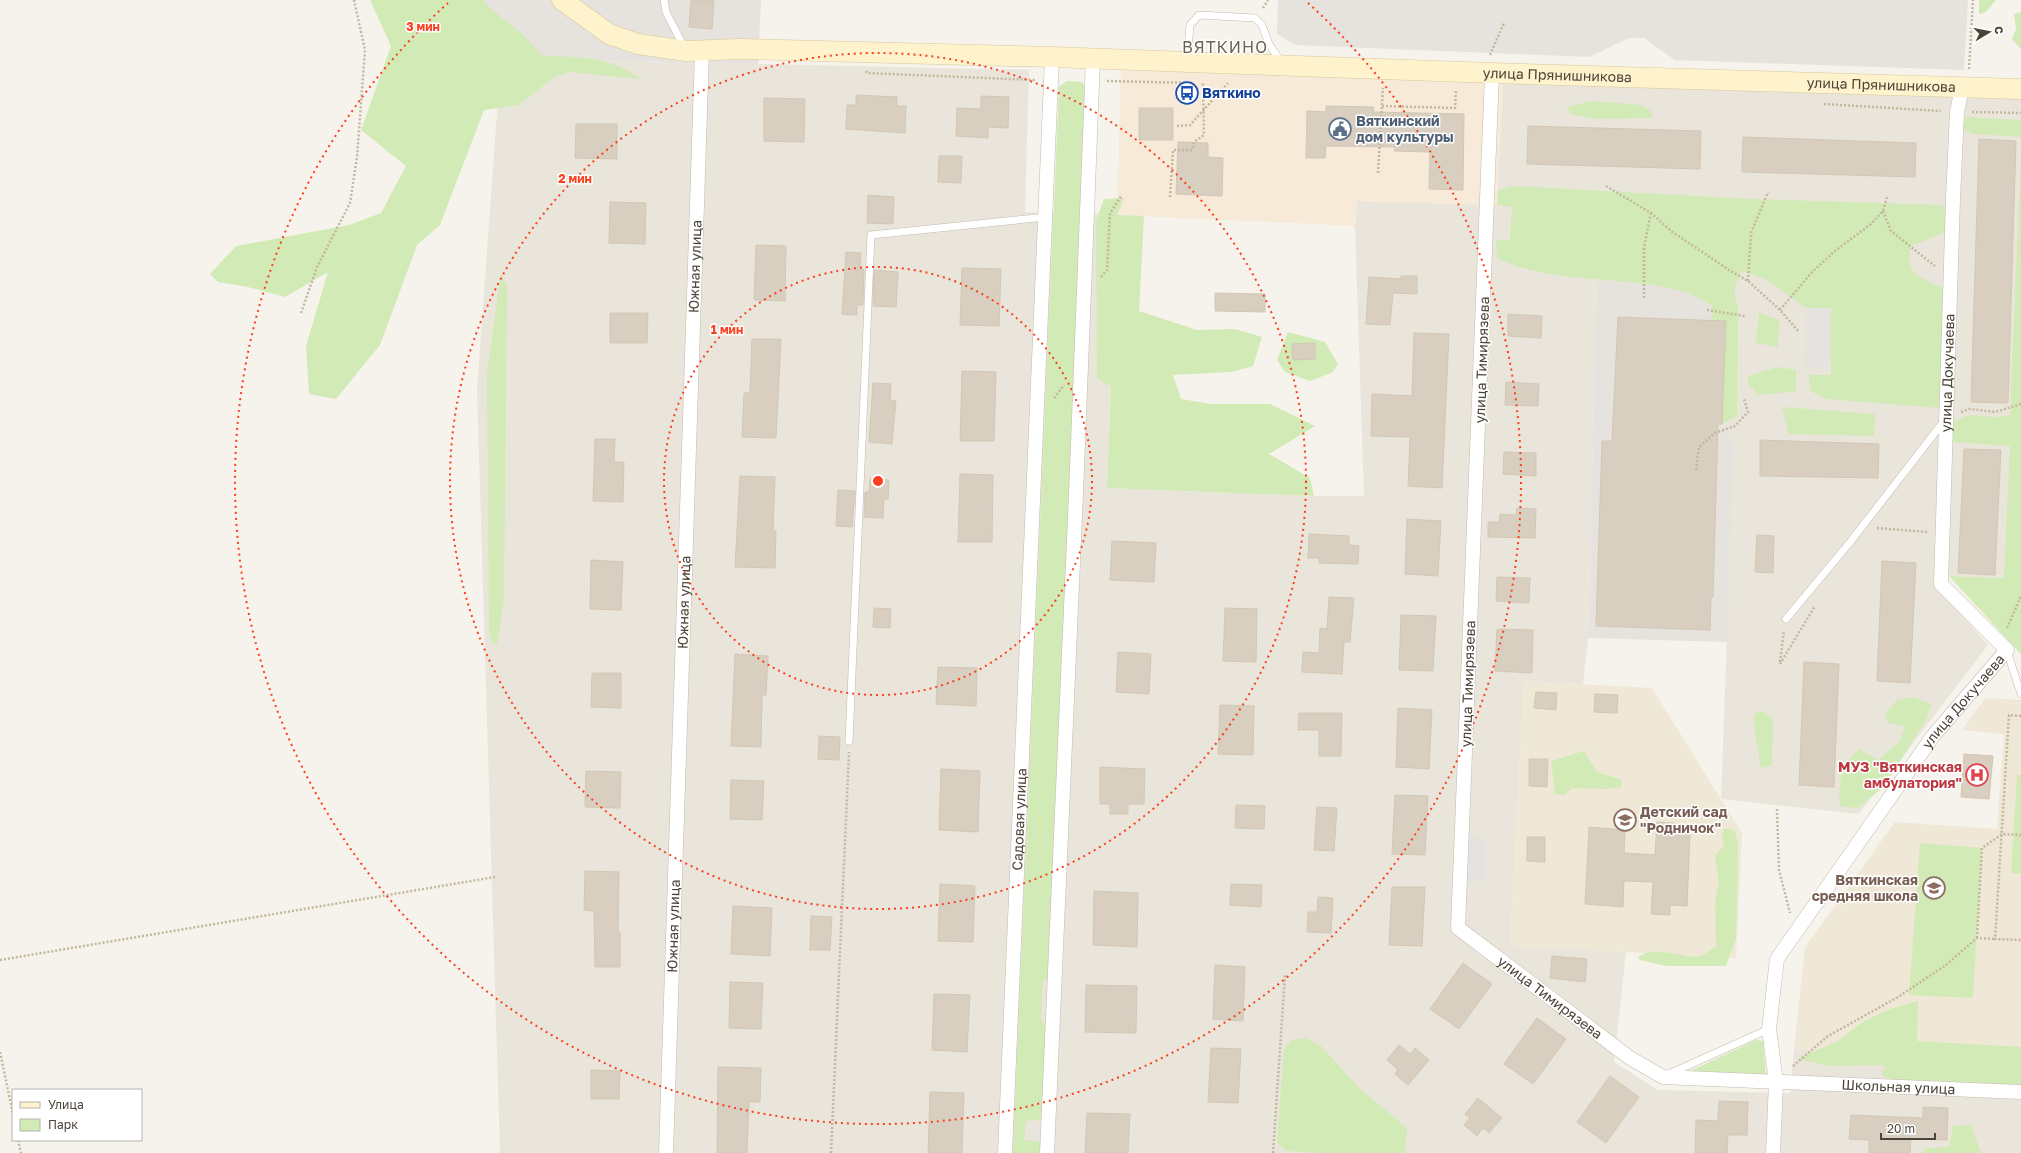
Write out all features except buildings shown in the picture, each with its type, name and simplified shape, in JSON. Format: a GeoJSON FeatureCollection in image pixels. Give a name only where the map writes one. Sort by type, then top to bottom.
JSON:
{"type":"FeatureCollection","features":[{"type":"Feature","properties":{"kind":"street","name":"улица Прянишникова"},"geometry":{"type":"LineString","coordinates":[[562,0],[609,34],[638,44],[694,51],[740,49],[1052,57],[1093,60],[2021,89]]}},
{"type":"Feature","properties":{"kind":"street","name":"Южная улица"},"geometry":{"type":"LineString","coordinates":[[666,1153],[694,51]]}},
{"type":"Feature","properties":{"kind":"street","name":"Садовая улица"},"geometry":{"type":"LineString","coordinates":[[1005,1153],[1052,57]]}},
{"type":"Feature","properties":{"kind":"street"},"geometry":{"type":"LineString","coordinates":[[1047,1153],[1093,60]]}},
{"type":"Feature","properties":{"kind":"street","name":"улица Тимирязева"},"geometry":{"type":"LineString","coordinates":[[1489,73],[1458,928],[1630,1058],[1663,1077],[1776,1082]]}},
{"type":"Feature","properties":{"kind":"street","name":"улица Докучаева"},"geometry":{"type":"LineString","coordinates":[[1773,1153],[1776,1082],[1769,1029],[1777,959],[1795,935],[1871,822],[1933,736],[2003,647],[1941,584],[1948,417],[1957,112],[1962,88]]}},
{"type":"Feature","properties":{"kind":"street","name":"Школьная улица"},"geometry":{"type":"LineString","coordinates":[[1776,1082],[2021,1092]]}},
{"type":"Feature","properties":{"kind":"lane"},"geometry":{"type":"LineString","coordinates":[[664,0],[666,12],[694,51]]}},
{"type":"Feature","properties":{"kind":"lane"},"geometry":{"type":"LineString","coordinates":[[1187,62],[1190,25],[1199,15],[1255,18],[1262,25],[1269,44],[1284,65]]}},
{"type":"Feature","properties":{"kind":"lane"},"geometry":{"type":"LineString","coordinates":[[849,741],[871,235],[1046,217]]}},
{"type":"Feature","properties":{"kind":"lane"},"geometry":{"type":"LineString","coordinates":[[1786,619],[1863,526],[1948,417]]}},
{"type":"Feature","properties":{"kind":"lane"},"geometry":{"type":"LineString","coordinates":[[2003,647],[2021,694]]}},
{"type":"Feature","properties":{"kind":"lane"},"geometry":{"type":"LineString","coordinates":[[1663,1077],[1769,1029]]}},
{"type":"Feature","properties":{"kind":"path"},"geometry":{"type":"LineString","coordinates":[[301,313],[317,266],[350,203],[357,157],[364,50],[354,0]]}},
{"type":"Feature","properties":{"kind":"path"},"geometry":{"type":"LineString","coordinates":[[1264,5],[1268,0]]}},
{"type":"Feature","properties":{"kind":"path"},"geometry":{"type":"LineString","coordinates":[[1962,88],[1968,72],[1973,0]]}},
{"type":"Feature","properties":{"kind":"path"},"geometry":{"type":"LineString","coordinates":[[1489,73],[1491,53],[1504,23]]}},
{"type":"Feature","properties":{"kind":"path"},"geometry":{"type":"LineString","coordinates":[[859,52],[867,73],[1052,80]]}},
{"type":"Feature","properties":{"kind":"path"},"geometry":{"type":"LineString","coordinates":[[1170,197],[1173,150],[1192,150],[1194,142],[1204,135],[1204,83]]}},
{"type":"Feature","properties":{"kind":"path"},"geometry":{"type":"LineString","coordinates":[[1177,126],[1190,125],[1228,84]]}},
{"type":"Feature","properties":{"kind":"path"},"geometry":{"type":"LineString","coordinates":[[1378,173],[1383,88]]}},
{"type":"Feature","properties":{"kind":"path"},"geometry":{"type":"LineString","coordinates":[[1382,106],[1455,108],[1456,91]]}},
{"type":"Feature","properties":{"kind":"path"},"geometry":{"type":"LineString","coordinates":[[1606,186],[1651,213],[1671,231],[1729,270],[1748,280],[1780,310],[1799,332]]}},
{"type":"Feature","properties":{"kind":"path"},"geometry":{"type":"LineString","coordinates":[[1748,280],[1751,233],[1768,192]]}},
{"type":"Feature","properties":{"kind":"path"},"geometry":{"type":"LineString","coordinates":[[1106,270],[1110,213],[1122,195]]}},
{"type":"Feature","properties":{"kind":"path"},"geometry":{"type":"LineString","coordinates":[[1780,310],[1812,272],[1835,251],[1871,224],[1883,211],[1888,197]]}},
{"type":"Feature","properties":{"kind":"path"},"geometry":{"type":"LineString","coordinates":[[1883,211],[1892,231],[1915,248],[1951,281]]}},
{"type":"Feature","properties":{"kind":"path"},"geometry":{"type":"LineString","coordinates":[[1644,298],[1644,247],[1651,213]]}},
{"type":"Feature","properties":{"kind":"path"},"geometry":{"type":"LineString","coordinates":[[1707,310],[1745,316]]}},
{"type":"Feature","properties":{"kind":"path"},"geometry":{"type":"LineString","coordinates":[[1037,427],[1050,403],[1081,362]]}},
{"type":"Feature","properties":{"kind":"path"},"geometry":{"type":"LineString","coordinates":[[1696,470],[1699,447],[1715,433],[1735,426],[1748,412],[1744,399]]}},
{"type":"Feature","properties":{"kind":"path"},"geometry":{"type":"LineString","coordinates":[[1948,417],[1970,409],[1995,412],[2020,403]]}},
{"type":"Feature","properties":{"kind":"path"},"geometry":{"type":"LineString","coordinates":[[1863,526],[1943,534]]}},
{"type":"Feature","properties":{"kind":"path"},"geometry":{"type":"LineString","coordinates":[[2003,647],[2021,596]]}},
{"type":"Feature","properties":{"kind":"path"},"geometry":{"type":"LineString","coordinates":[[1780,664],[1786,619]]}},
{"type":"Feature","properties":{"kind":"path"},"geometry":{"type":"LineString","coordinates":[[1995,939],[2009,715],[2021,716]]}},
{"type":"Feature","properties":{"kind":"path"},"geometry":{"type":"LineString","coordinates":[[831,1153],[849,741]]}},
{"type":"Feature","properties":{"kind":"path"},"geometry":{"type":"LineString","coordinates":[[1778,809],[1779,870],[1795,935]]}},
{"type":"Feature","properties":{"kind":"path"},"geometry":{"type":"LineString","coordinates":[[1977,938],[1982,848],[2002,834],[2021,835]]}},
{"type":"Feature","properties":{"kind":"path"},"geometry":{"type":"LineString","coordinates":[[0,960],[495,877]]}},
{"type":"Feature","properties":{"kind":"path"},"geometry":{"type":"LineString","coordinates":[[1776,1082],[1809,1050],[1828,1036],[1898,997],[1946,965],[1977,938],[2021,940]]}},
{"type":"Feature","properties":{"kind":"path"},"geometry":{"type":"LineString","coordinates":[[1273,1153],[1284,975]]}},
{"type":"Feature","properties":{"kind":"path"},"geometry":{"type":"LineString","coordinates":[[0,1052],[12,1109]]}},
{"type":"Feature","properties":{"kind":"path"},"geometry":{"type":"LineString","coordinates":[[18,1141],[21,1153]]}},
{"type":"Feature","properties":{"kind":"shaded area"},"geometry":{"type":"Polygon","coordinates":[[[474,0],[761,0],[758,64],[501,58],[474,0]]]}},
{"type":"Feature","properties":{"kind":"shaded area"},"geometry":{"type":"Polygon","coordinates":[[[1278,0],[1968,0],[1964,70],[1675,60],[1644,38],[1629,38],[1589,57],[1295,45],[1277,34],[1278,0]]]}},
{"type":"Feature","properties":{"kind":"shaded area"},"geometry":{"type":"Polygon","coordinates":[[[501,58],[1029,70],[1025,212],[1117,215],[1107,488],[1314,496],[1364,496],[1355,226],[1357,201],[1497,205],[1503,81],[2021,98],[2021,571],[2004,578],[1949,576],[1936,586],[1988,645],[1859,814],[1721,799],[1734,444],[1722,424],[1712,321],[1597,280],[1588,638],[1583,684],[1524,681],[1510,946],[1626,952],[1614,1062],[1658,1090],[1790,1093],[1794,1049],[2021,1059],[2021,1153],[500,1153],[477,390],[501,58]]]}},
{"type":"Feature","properties":{"kind":"shaded area"},"geometry":{"type":"Polygon","coordinates":[[[1121,70],[1503,81],[1497,205],[1357,201],[1355,226],[1117,215],[1121,70]]]}},
{"type":"Feature","properties":{"kind":"shaded area"},"geometry":{"type":"Polygon","coordinates":[[[1597,280],[1635,283],[1686,292],[1712,306],[1726,321],[1722,424],[1734,444],[1727,642],[1588,638],[1597,280]]]}},
{"type":"Feature","properties":{"kind":"shaded area"},"geometry":{"type":"Polygon","coordinates":[[[1806,308],[1831,308],[1830,369],[1805,368],[1806,308]]]}},
{"type":"Feature","properties":{"kind":"shaded area","name":"Детский сад \"Родничок\""},"geometry":{"type":"Polygon","coordinates":[[[1524,681],[1652,688],[1742,833],[1736,958],[1510,946],[1524,681]]]}},
{"type":"Feature","properties":{"kind":"shaded area","name":"Вяткинская средняя школа"},"geometry":{"type":"Polygon","coordinates":[[[1985,698],[2021,700],[2021,1059],[1794,1049],[1805,947],[1895,822],[1997,829],[2004,734],[1962,730],[1985,698]]]}},
{"type":"Feature","properties":{"kind":"shaded area"},"geometry":{"type":"Polygon","coordinates":[[[1462,830],[1486,842],[1486,879],[1459,886],[1462,830]]]}},
{"type":"Feature","properties":{"kind":"green space"},"geometry":{"type":"Polygon","coordinates":[[[370,0],[483,0],[491,9],[521,33],[543,56],[594,59],[618,66],[641,79],[569,72],[555,77],[518,105],[484,110],[440,225],[417,245],[380,345],[336,399],[309,394],[306,346],[328,272],[285,297],[248,287],[218,282],[210,274],[236,246],[349,225],[381,213],[406,166],[361,130],[391,46],[370,0]]]}},
{"type":"Feature","properties":{"kind":"green space"},"geometry":{"type":"Polygon","coordinates":[[[1979,0],[1996,0],[1986,12],[1979,14],[1979,0]]]}},
{"type":"Feature","properties":{"kind":"green space"},"geometry":{"type":"Polygon","coordinates":[[[2021,12],[2021,49],[2012,39],[2016,29],[2014,14],[2021,12]]]}},
{"type":"Feature","properties":{"kind":"green space"},"geometry":{"type":"Polygon","coordinates":[[[1067,81],[1082,82],[1087,89],[1050,976],[1043,981],[1041,1019],[1046,1026],[1042,1120],[1026,1121],[1024,1140],[1040,1142],[1039,1153],[1013,1153],[1059,87],[1067,81]]]}},
{"type":"Feature","properties":{"kind":"green space"},"geometry":{"type":"Polygon","coordinates":[[[1591,101],[1641,105],[1651,111],[1652,118],[1593,119],[1571,114],[1566,107],[1591,101]]]}},
{"type":"Feature","properties":{"kind":"green space"},"geometry":{"type":"Polygon","coordinates":[[[1965,117],[2021,120],[2021,137],[1973,134],[1964,129],[1965,117]]]}},
{"type":"Feature","properties":{"kind":"green space"},"geometry":{"type":"Polygon","coordinates":[[[2021,155],[2021,654],[1949,576],[2004,578],[2010,446],[1952,442],[1954,421],[1970,415],[1995,417],[2010,415],[2021,155]]]}},
{"type":"Feature","properties":{"kind":"green space"},"geometry":{"type":"Polygon","coordinates":[[[1513,186],[1751,199],[1942,205],[1947,213],[1945,232],[1911,246],[1909,255],[1912,269],[1916,274],[1921,278],[1943,288],[1940,408],[1826,399],[1810,391],[1809,375],[1831,375],[1831,308],[1806,308],[1765,279],[1741,271],[1734,290],[1738,308],[1737,416],[1722,424],[1726,321],[1712,321],[1712,306],[1685,292],[1638,283],[1542,273],[1519,267],[1497,258],[1496,240],[1510,240],[1512,207],[1497,205],[1498,190],[1513,186]]]}},
{"type":"Feature","properties":{"kind":"green space"},"geometry":{"type":"Polygon","coordinates":[[[1124,198],[1117,215],[1144,216],[1139,311],[1197,330],[1235,329],[1262,337],[1253,366],[1231,372],[1173,375],[1181,399],[1212,404],[1270,404],[1315,426],[1269,454],[1310,478],[1314,496],[1107,488],[1111,386],[1097,379],[1096,221],[1104,199],[1124,198]]]}},
{"type":"Feature","properties":{"kind":"green space"},"geometry":{"type":"Polygon","coordinates":[[[501,273],[507,287],[504,599],[497,645],[492,643],[489,633],[487,374],[501,273]]]}},
{"type":"Feature","properties":{"kind":"green space"},"geometry":{"type":"Polygon","coordinates":[[[1759,312],[1779,320],[1778,347],[1756,343],[1759,312]]]}},
{"type":"Feature","properties":{"kind":"green space"},"geometry":{"type":"Polygon","coordinates":[[[1288,332],[1325,342],[1338,364],[1333,372],[1310,381],[1285,372],[1277,360],[1288,332]],[[1315,343],[1292,344],[1293,360],[1315,359],[1315,343]]]}},
{"type":"Feature","properties":{"kind":"green space"},"geometry":{"type":"Polygon","coordinates":[[[1778,367],[1796,370],[1796,391],[1758,395],[1748,383],[1748,376],[1778,367]]]}},
{"type":"Feature","properties":{"kind":"green space"},"geometry":{"type":"Polygon","coordinates":[[[1782,407],[1875,414],[1874,436],[1789,434],[1782,407]]]}},
{"type":"Feature","properties":{"kind":"green space"},"geometry":{"type":"Polygon","coordinates":[[[1912,697],[1931,704],[1926,720],[1884,787],[1857,808],[1840,806],[1839,792],[1842,768],[1859,749],[1878,760],[1900,741],[1905,726],[1888,723],[1885,714],[1897,700],[1912,697]]]}},
{"type":"Feature","properties":{"kind":"green space"},"geometry":{"type":"Polygon","coordinates":[[[1763,711],[1773,719],[1772,765],[1761,768],[1753,719],[1756,713],[1763,711]]]}},
{"type":"Feature","properties":{"kind":"green space"},"geometry":{"type":"Polygon","coordinates":[[[1584,751],[1597,772],[1622,780],[1621,787],[1606,789],[1572,788],[1565,795],[1555,794],[1551,761],[1584,751]]]}},
{"type":"Feature","properties":{"kind":"green space"},"geometry":{"type":"Polygon","coordinates":[[[2017,775],[2021,775],[2021,874],[2011,873],[2017,775]]]}},
{"type":"Feature","properties":{"kind":"green space"},"geometry":{"type":"Polygon","coordinates":[[[1725,828],[1735,831],[1738,844],[1736,939],[1726,966],[1666,966],[1640,960],[1638,957],[1645,953],[1653,952],[1685,956],[1700,956],[1716,946],[1715,902],[1719,883],[1715,856],[1724,845],[1722,833],[1725,828]]]}},
{"type":"Feature","properties":{"kind":"green space"},"geometry":{"type":"Polygon","coordinates":[[[1920,843],[1982,848],[1973,998],[1909,995],[1920,843]]]}},
{"type":"Feature","properties":{"kind":"green space"},"geometry":{"type":"Polygon","coordinates":[[[1918,1001],[1917,1041],[2021,1047],[2021,1085],[1893,1080],[1882,1076],[1885,1065],[1830,1066],[1797,1059],[1836,1042],[1864,1021],[1893,1008],[1918,1001]]]}},
{"type":"Feature","properties":{"kind":"green space"},"geometry":{"type":"Polygon","coordinates":[[[1305,1038],[1321,1046],[1360,1089],[1407,1128],[1405,1153],[1320,1153],[1286,1151],[1277,1142],[1284,1049],[1292,1040],[1305,1038]]]}},
{"type":"Feature","properties":{"kind":"green space"},"geometry":{"type":"Polygon","coordinates":[[[1756,1040],[1763,1041],[1766,1075],[1686,1073],[1756,1040]]]}},
{"type":"Feature","properties":{"kind":"green space"},"geometry":{"type":"Polygon","coordinates":[[[1971,1125],[1981,1153],[1922,1153],[1926,1148],[1949,1147],[1953,1126],[1971,1125]]]}},
{"type":"Feature","properties":{"kind":"place","name":"Вяткино"},"geometry":{"type":"Point","coordinates":[1187,93]}},
{"type":"Feature","properties":{"kind":"place","name":"Вяткинский дом культуры"},"geometry":{"type":"Point","coordinates":[1340,129]}},
{"type":"Feature","properties":{"kind":"place","name":"МУЗ \"Вяткинская амбулатория\""},"geometry":{"type":"Point","coordinates":[1977,775]}},
{"type":"Feature","properties":{"kind":"place","name":"Детский сад \"Родничок\""},"geometry":{"type":"Point","coordinates":[1625,820]}},
{"type":"Feature","properties":{"kind":"place","name":"Вяткинская средняя школа"},"geometry":{"type":"Point","coordinates":[1934,888]}},
{"type":"Feature","properties":{"kind":"district","name":"ВЯТКИНО"},"geometry":{"type":"Point","coordinates":[1225,47]}}]}
